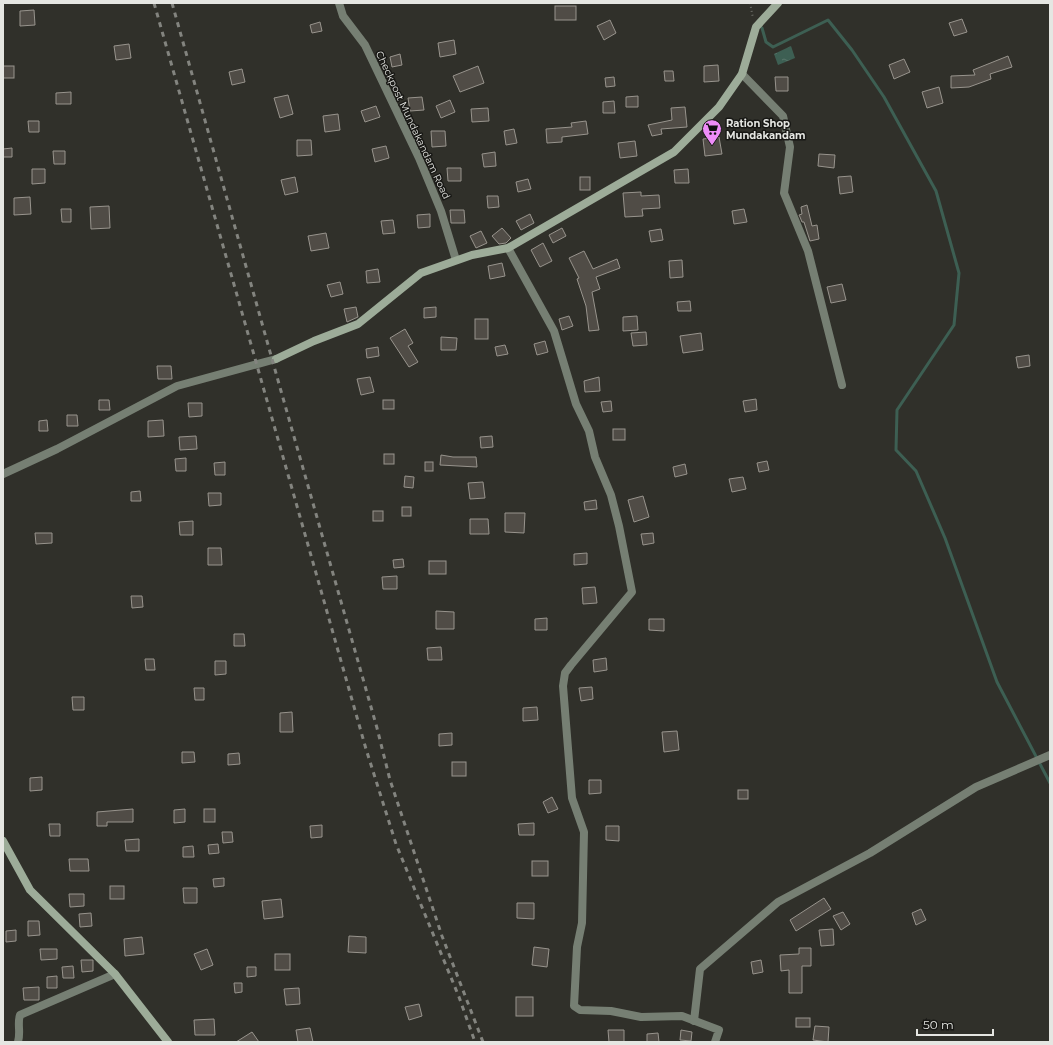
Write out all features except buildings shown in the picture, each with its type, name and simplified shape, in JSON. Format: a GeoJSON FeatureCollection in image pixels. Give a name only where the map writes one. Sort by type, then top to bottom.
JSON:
{"type":"FeatureCollection","features":[{"type":"Feature","properties":{"kind":"street","name":"Checkpost Mundakandam Road"},"geometry":{"type":"LineString","coordinates":[[339,3],[343,16],[365,45],[419,158],[441,211],[456,260]]}},
{"type":"Feature","properties":{"kind":"street"},"geometry":{"type":"LineString","coordinates":[[3,474],[57,449],[177,386],[276,359],[314,341],[358,324],[421,273],[472,255],[508,248],[674,152],[719,107],[742,74],[756,27],[778,3]]}},
{"type":"Feature","properties":{"kind":"street"},"geometry":{"type":"LineString","coordinates":[[742,74],[783,116],[790,148],[784,193],[808,251],[842,385]]}},
{"type":"Feature","properties":{"kind":"street"},"geometry":{"type":"LineString","coordinates":[[508,248],[554,331],[576,404],[589,431],[595,457],[611,495],[621,532],[632,592],[565,673],[563,686],[572,798],[584,832],[582,923],[577,947],[574,1006],[580,1010],[611,1011],[641,1017],[682,1016],[719,1030],[715,1042]]}},
{"type":"Feature","properties":{"kind":"street"},"geometry":{"type":"LineString","coordinates":[[694,1021],[700,969],[778,902],[870,853],[976,786],[1050,755]]}},
{"type":"Feature","properties":{"kind":"street"},"geometry":{"type":"LineString","coordinates":[[3,841],[30,890],[115,974],[168,1042]]}},
{"type":"Feature","properties":{"kind":"street"},"geometry":{"type":"LineString","coordinates":[[18,1042],[21,1034],[18,1020],[20,1015],[115,974]]}},
{"type":"Feature","properties":{"kind":"path"},"geometry":{"type":"LineString","coordinates":[[750,3],[756,27]]}},
{"type":"Feature","properties":{"kind":"water"},"geometry":{"type":"Polygon","coordinates":[[[791,46],[795,58],[778,65],[774,54],[791,46]]]}},
{"type":"Feature","properties":{"kind":"waterway"},"geometry":{"type":"LineString","coordinates":[[762,28],[766,42],[773,47],[828,20],[852,50],[884,97],[936,191],[959,273],[954,325],[897,410],[896,450],[916,471],[945,538],[997,682],[1050,783]]}},
{"type":"Feature","properties":{"kind":"railway"},"geometry":{"type":"LineString","coordinates":[[154,3],[366,749],[396,844],[459,997],[475,1042]]}},
{"type":"Feature","properties":{"kind":"railway"},"geometry":{"type":"LineString","coordinates":[[172,3],[377,728],[390,780],[442,936],[483,1042]]}},
{"type":"Feature","properties":{"kind":"place","name":"Ration Shop Mundakandam"},"geometry":{"type":"Point","coordinates":[712,146]}}]}
